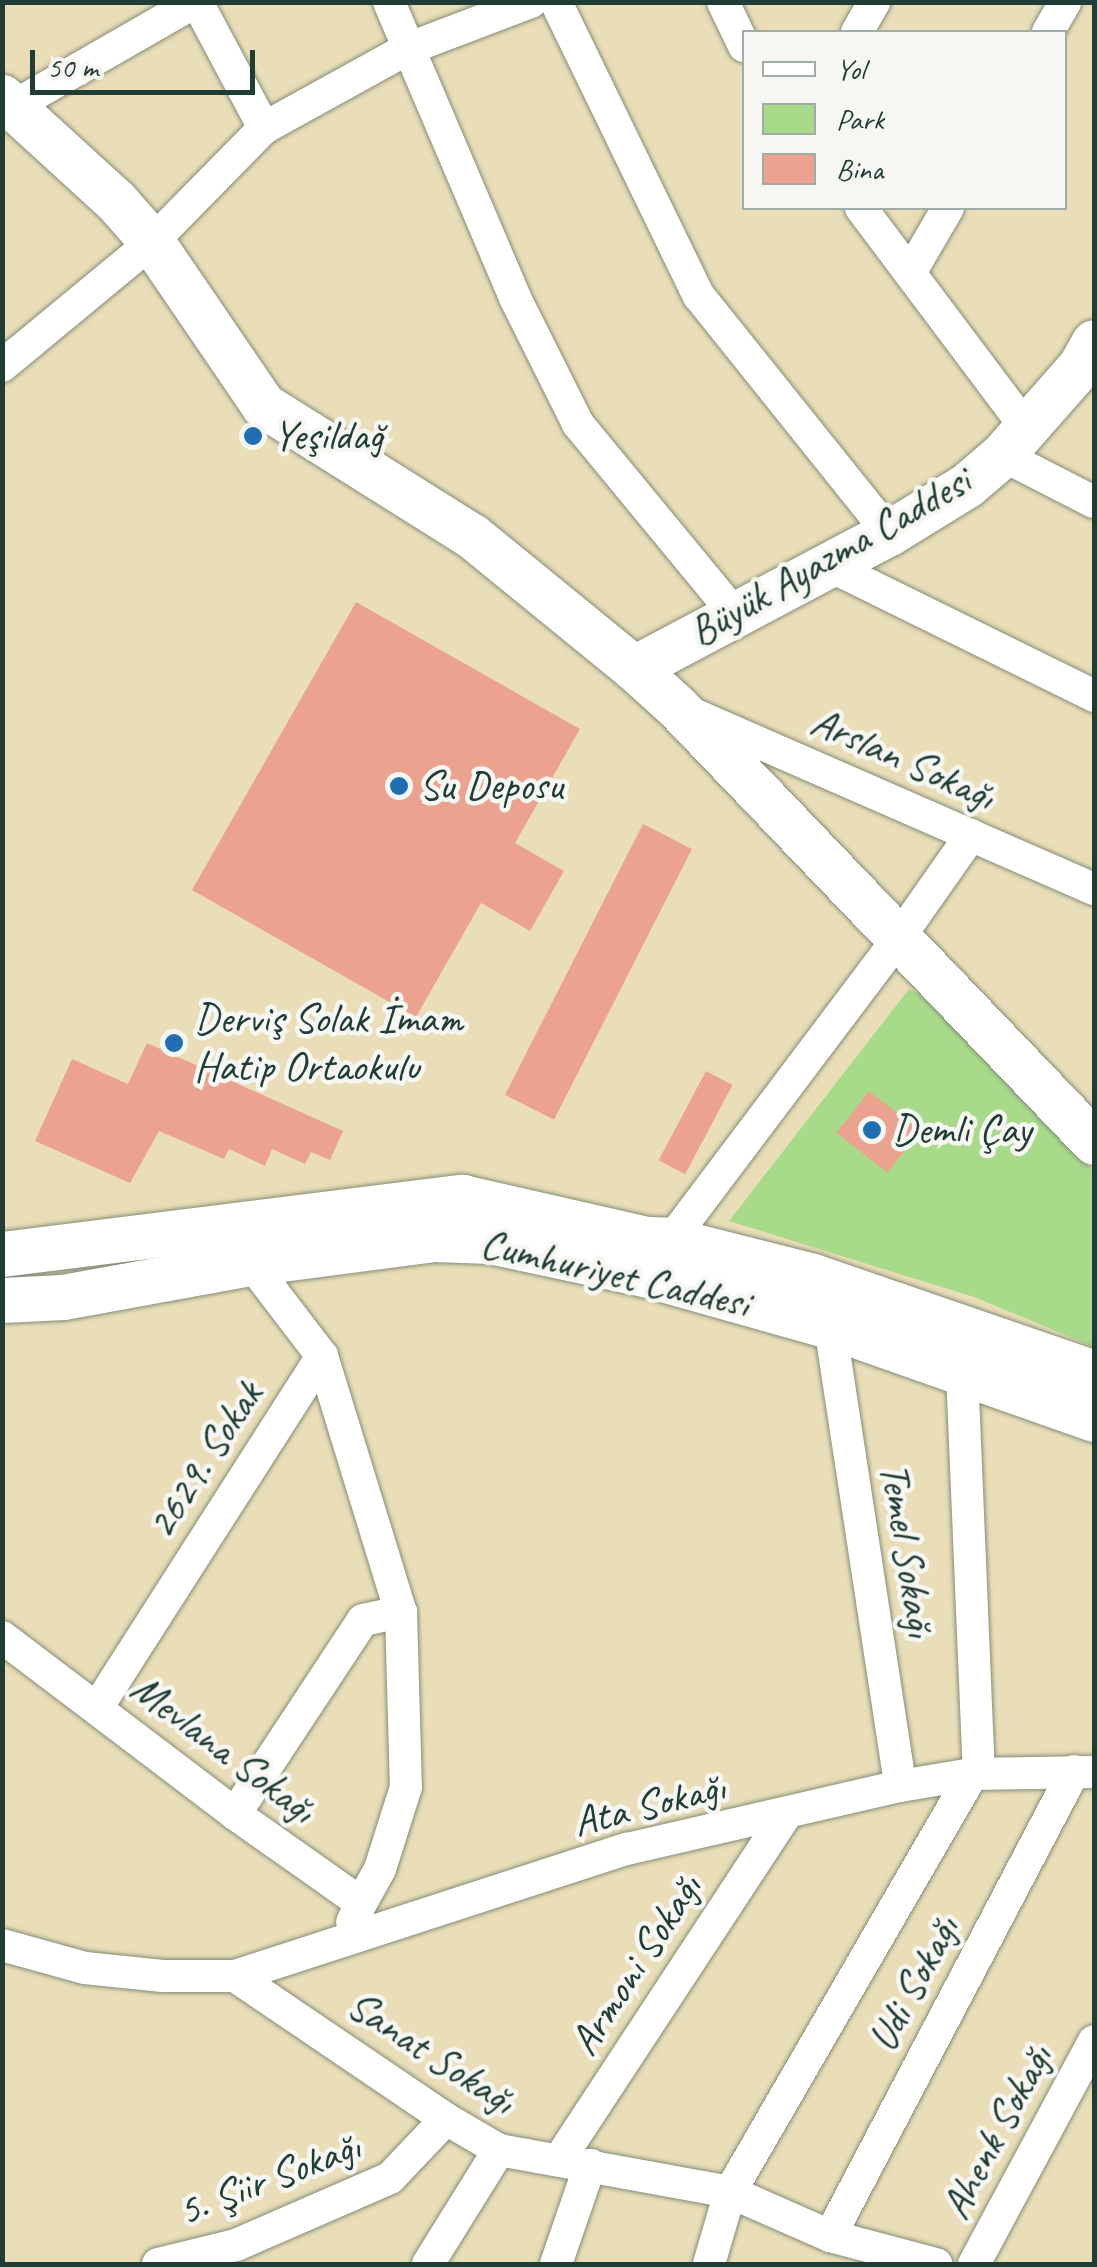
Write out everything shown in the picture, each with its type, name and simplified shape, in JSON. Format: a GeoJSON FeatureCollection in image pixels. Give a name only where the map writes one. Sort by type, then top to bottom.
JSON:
{"type":"FeatureCollection","features":[{"type":"Feature","properties":{"kind":"main road"},"geometry":{"type":"LineString","coordinates":[[8,101],[116,201],[152,242],[263,405],[472,536],[634,668],[678,708],[1094,1142]]}},
{"type":"Feature","properties":{"kind":"main road","name":"Büyük Ayazma Caddesi"},"geometry":{"type":"LineString","coordinates":[[634,668],[888,533],[966,485],[1014,442],[1081,365],[1094,342]]}},
{"type":"Feature","properties":{"kind":"main road","name":"Cumhuriyet Caddesi"},"geometry":{"type":"LineString","coordinates":[[2,1254],[462,1196],[647,1239],[672,1240],[813,1276],[1094,1374]]}},
{"type":"Feature","properties":{"kind":"main road","name":"Cumhuriyet Caddesi"},"geometry":{"type":"LineString","coordinates":[[2,1300],[62,1297],[251,1263],[434,1239],[490,1241],[648,1275],[830,1326],[1094,1419]]}},
{"type":"Feature","properties":{"kind":"street"},"geometry":{"type":"LineString","coordinates":[[8,101],[196,2],[264,128]]}},
{"type":"Feature","properties":{"kind":"street"},"geometry":{"type":"LineString","coordinates":[[389,2],[515,298],[578,424],[734,613]]}},
{"type":"Feature","properties":{"kind":"street"},"geometry":{"type":"LineString","coordinates":[[2,366],[152,242],[264,128],[407,49],[530,2]]}},
{"type":"Feature","properties":{"kind":"street"},"geometry":{"type":"LineString","coordinates":[[556,2],[699,296],[888,533]]}},
{"type":"Feature","properties":{"kind":"street"},"geometry":{"type":"LineString","coordinates":[[723,2],[742,42]]}},
{"type":"Feature","properties":{"kind":"street"},"geometry":{"type":"LineString","coordinates":[[858,30],[874,2]]}},
{"type":"Feature","properties":{"kind":"street"},"geometry":{"type":"LineString","coordinates":[[1049,30],[1065,2]]}},
{"type":"Feature","properties":{"kind":"street"},"geometry":{"type":"LineString","coordinates":[[862,210],[910,274],[1014,442],[1094,502]]}},
{"type":"Feature","properties":{"kind":"street"},"geometry":{"type":"LineString","coordinates":[[910,274],[947,210]]}},
{"type":"Feature","properties":{"kind":"street"},"geometry":{"type":"LineString","coordinates":[[828,565],[1094,696]]}},
{"type":"Feature","properties":{"kind":"street","name":"Arslan Sokağı"},"geometry":{"type":"LineString","coordinates":[[678,708],[1094,889]]}},
{"type":"Feature","properties":{"kind":"street"},"geometry":{"type":"LineString","coordinates":[[672,1240],[898,939],[970,835]]}},
{"type":"Feature","properties":{"kind":"street"},"geometry":{"type":"LineString","coordinates":[[251,1263],[322,1356],[401,1612],[406,1786],[380,1869],[344,1940]]}},
{"type":"Feature","properties":{"kind":"street","name":"Temel Sokağı"},"geometry":{"type":"LineString","coordinates":[[830,1326],[900,1786]]}},
{"type":"Feature","properties":{"kind":"street","name":"2629. Sokak"},"geometry":{"type":"LineString","coordinates":[[96,1708],[322,1356]]}},
{"type":"Feature","properties":{"kind":"street"},"geometry":{"type":"LineString","coordinates":[[709,2264],[730,2192],[975,1774],[962,1371]]}},
{"type":"Feature","properties":{"kind":"street"},"geometry":{"type":"LineString","coordinates":[[236,1814],[363,1620],[401,1612]]}},
{"type":"Feature","properties":{"kind":"street","name":"Mevlana Sokağı"},"geometry":{"type":"LineString","coordinates":[[4,1642],[361,1903]]}},
{"type":"Feature","properties":{"kind":"street","name":"Ata Sokağı"},"geometry":{"type":"LineString","coordinates":[[235,1976],[628,1850],[900,1786],[975,1774],[1084,1771]]}},
{"type":"Feature","properties":{"kind":"street","name":"Udi Sokağı"},"geometry":{"type":"LineString","coordinates":[[830,2236],[1084,1771]]}},
{"type":"Feature","properties":{"kind":"street","name":"Armoni Sokağı"},"geometry":{"type":"LineString","coordinates":[[556,2264],[574,2163],[785,1816]]}},
{"type":"Feature","properties":{"kind":"street"},"geometry":{"type":"LineString","coordinates":[[2,1945],[85,1968],[164,1976],[235,1976]]}},
{"type":"Feature","properties":{"kind":"street","name":"Sanat Sokağı"},"geometry":{"type":"LineString","coordinates":[[235,1976],[446,2119],[499,2150],[730,2192],[887,2257],[936,2264]]}},
{"type":"Feature","properties":{"kind":"street","name":"Ahenk Sokağı"},"geometry":{"type":"LineString","coordinates":[[974,2264],[1094,2041]]}},
{"type":"Feature","properties":{"kind":"street","name":"5. Şiir Sokağı"},"geometry":{"type":"LineString","coordinates":[[158,2264],[242,2254],[390,2178],[446,2119]]}},
{"type":"Feature","properties":{"kind":"street"},"geometry":{"type":"LineString","coordinates":[[428,2264],[499,2150]]}},
{"type":"Feature","properties":{"kind":"green space"},"geometry":{"type":"Polygon","coordinates":[[[909,989],[939,1003],[1094,1172],[1094,1347],[977,1298],[729,1221],[909,989]]]}},
{"type":"Feature","properties":{"kind":"building","name":"Su Deposu"},"geometry":{"type":"Polygon","coordinates":[[[356,602],[580,729],[515,843],[564,871],[530,931],[481,903],[416,1017],[192,890],[356,602]]]}},
{"type":"Feature","properties":{"kind":"building"},"geometry":{"type":"Polygon","coordinates":[[[643,824],[692,849],[554,1120],[505,1095],[643,824]]]}},
{"type":"Feature","properties":{"kind":"building"},"geometry":{"type":"Polygon","coordinates":[[[147,1043],[343,1131],[330,1160],[311,1152],[305,1164],[272,1149],[265,1166],[229,1149],[224,1159],[159,1131],[130,1183],[35,1141],[72,1059],[128,1084],[147,1043]]]}},
{"type":"Feature","properties":{"kind":"building"},"geometry":{"type":"Polygon","coordinates":[[[706,1071],[732,1085],[685,1174],[659,1160],[706,1071]]]}},
{"type":"Feature","properties":{"kind":"building"},"geometry":{"type":"Polygon","coordinates":[[[869,1091],[920,1131],[888,1173],[836,1133],[869,1091]]]}},
{"type":"Feature","properties":{"kind":"place","name":"Yeşildağ"},"geometry":{"type":"Point","coordinates":[253,436]}},
{"type":"Feature","properties":{"kind":"place","name":"Su Deposu"},"geometry":{"type":"Point","coordinates":[399,786]}},
{"type":"Feature","properties":{"kind":"place","name":"Derviş Solak İmam Hatip Ortaokulu"},"geometry":{"type":"Point","coordinates":[174,1043]}},
{"type":"Feature","properties":{"kind":"place","name":"Demli Çay"},"geometry":{"type":"Point","coordinates":[872,1130]}}]}
